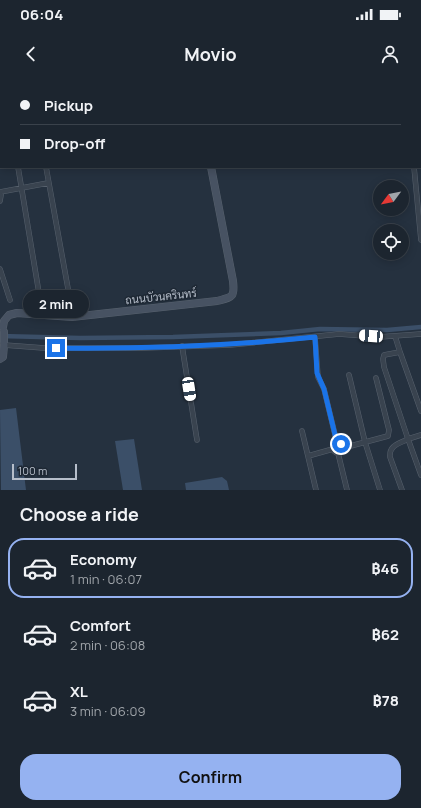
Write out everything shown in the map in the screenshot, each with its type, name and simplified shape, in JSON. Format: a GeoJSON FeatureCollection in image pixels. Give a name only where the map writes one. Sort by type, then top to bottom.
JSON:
{"type":"FeatureCollection","features":[{"type":"Feature","properties":{"kind":"street"},"geometry":{"type":"LineString","coordinates":[[18,168],[41,305]]}},
{"type":"Feature","properties":{"kind":"street"},"geometry":{"type":"LineString","coordinates":[[46,168],[70,305]]}},
{"type":"Feature","properties":{"kind":"street","name":"ถนนบัวนครินทร์"},"geometry":{"type":"LineString","coordinates":[[0,359],[3,357],[4,344],[2,328],[4,321],[9,315],[17,313],[72,317],[217,300],[232,296],[234,292],[233,281],[211,168]]}},
{"type":"Feature","properties":{"kind":"street"},"geometry":{"type":"LineString","coordinates":[[414,168],[421,240]]}},
{"type":"Feature","properties":{"kind":"street"},"geometry":{"type":"LineString","coordinates":[[0,201],[0,193],[48,184]]}},
{"type":"Feature","properties":{"kind":"street"},"geometry":{"type":"LineString","coordinates":[[0,268],[10,300]]}},
{"type":"Feature","properties":{"kind":"street"},"geometry":{"type":"LineString","coordinates":[[4,344],[44,348],[230,345],[338,334],[379,337],[421,334]]}},
{"type":"Feature","properties":{"kind":"street"},"geometry":{"type":"LineString","coordinates":[[396,336],[400,352],[421,410]]}},
{"type":"Feature","properties":{"kind":"street"},"geometry":{"type":"LineString","coordinates":[[315,337],[317,373],[324,389],[337,443],[341,444],[343,448]]}},
{"type":"Feature","properties":{"kind":"street"},"geometry":{"type":"LineString","coordinates":[[182,346],[197,440]]}},
{"type":"Feature","properties":{"kind":"street"},"geometry":{"type":"LineString","coordinates":[[400,352],[384,355],[382,359],[421,475]]}},
{"type":"Feature","properties":{"kind":"street"},"geometry":{"type":"LineString","coordinates":[[349,375],[365,442],[380,490]]}},
{"type":"Feature","properties":{"kind":"street"},"geometry":{"type":"LineString","coordinates":[[338,453],[342,451],[343,448],[386,437],[389,434],[376,378]]}},
{"type":"Feature","properties":{"kind":"street"},"geometry":{"type":"LineString","coordinates":[[302,431],[316,490]]}},
{"type":"Feature","properties":{"kind":"street"},"geometry":{"type":"LineString","coordinates":[[402,490],[390,457],[390,451],[392,447],[408,439],[421,435]]}},
{"type":"Feature","properties":{"kind":"street"},"geometry":{"type":"LineString","coordinates":[[308,456],[333,449],[334,445],[337,443]]}},
{"type":"Feature","properties":{"kind":"street"},"geometry":{"type":"LineString","coordinates":[[333,449],[338,453],[347,490]]}},
{"type":"Feature","properties":{"kind":"water"},"geometry":{"type":"Polygon","coordinates":[[[16,408],[26,490],[1,490],[0,410],[16,408]]]}},
{"type":"Feature","properties":{"kind":"water"},"geometry":{"type":"Polygon","coordinates":[[[134,439],[142,490],[123,490],[115,441],[134,439]]]}},
{"type":"Feature","properties":{"kind":"water"},"geometry":{"type":"Polygon","coordinates":[[[222,477],[227,481],[229,490],[186,490],[185,483],[222,477]]]}},
{"type":"Feature","properties":{"kind":"waterway"},"geometry":{"type":"LineString","coordinates":[[0,336],[80,338],[173,337],[281,333],[320,329],[387,330],[421,327]]}},
{"type":"Feature","properties":{"kind":"route"},"geometry":{"type":"LineString","coordinates":[[56,348],[142,348],[230,345],[315,337],[317,373],[323,385],[337,443],[341,444]]}}]}
